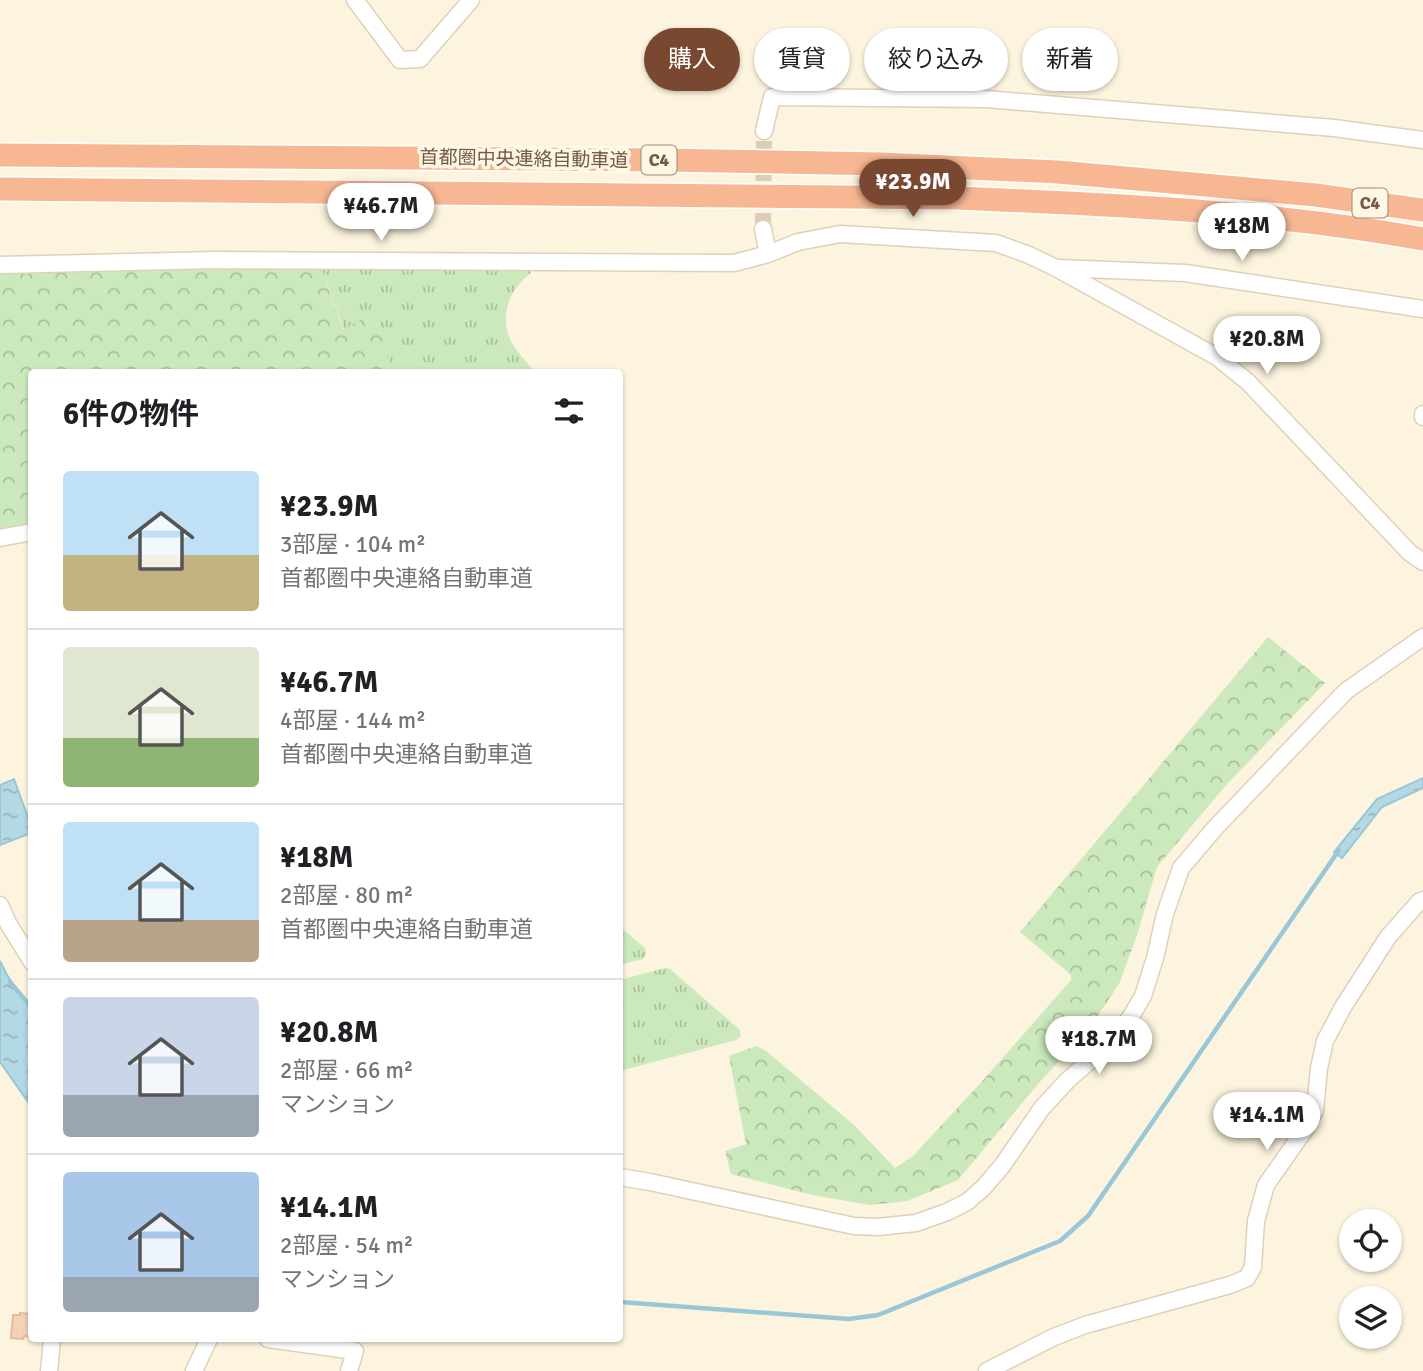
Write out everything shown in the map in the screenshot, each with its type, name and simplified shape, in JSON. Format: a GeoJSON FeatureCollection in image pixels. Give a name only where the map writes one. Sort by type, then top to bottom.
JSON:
{"type":"FeatureCollection","features":[{"type":"Feature","properties":{"kind":"highway","name":"首都圏中央連絡自動車道"},"geometry":{"type":"LineString","coordinates":[[0,155],[650,159],[882,164],[1058,172],[1317,195],[1423,210]]}},
{"type":"Feature","properties":{"kind":"highway","name":"首都圏中央連絡自動車道"},"geometry":{"type":"LineString","coordinates":[[0,189],[960,198],[1211,212],[1312,222],[1423,239]]}},
{"type":"Feature","properties":{"kind":"street"},"geometry":{"type":"LineString","coordinates":[[355,0],[400,60],[420,59],[471,0]]}},
{"type":"Feature","properties":{"kind":"street"},"geometry":{"type":"LineString","coordinates":[[765,131],[772,97],[986,99],[1334,128],[1423,140]]}},
{"type":"Feature","properties":{"kind":"street"},"geometry":{"type":"LineString","coordinates":[[763,229],[768,254]]}},
{"type":"Feature","properties":{"kind":"street"},"geometry":{"type":"LineString","coordinates":[[0,265],[215,260],[734,263],[798,242],[840,234],[996,243],[1056,268],[1217,358],[1248,382],[1401,544],[1423,562]]}},
{"type":"Feature","properties":{"kind":"street"},"geometry":{"type":"LineString","coordinates":[[1056,268],[1185,273],[1423,309]]}},
{"type":"Feature","properties":{"kind":"street"},"geometry":{"type":"LineString","coordinates":[[0,538],[28,533]]}},
{"type":"Feature","properties":{"kind":"street"},"geometry":{"type":"LineString","coordinates":[[623,1178],[854,1226],[877,1227],[916,1223],[967,1202],[1002,1166],[1042,1108],[1068,1080],[1111,1042],[1130,1018],[1143,996],[1165,914],[1181,868],[1215,828],[1346,691],[1423,637]]}},
{"type":"Feature","properties":{"kind":"street"},"geometry":{"type":"LineString","coordinates":[[987,1371],[1054,1337],[1085,1325],[1247,1278],[1252,1267],[1256,1221],[1266,1185],[1315,1111],[1319,1068],[1325,1041],[1343,1007],[1388,937],[1423,900]]}},
{"type":"Feature","properties":{"kind":"street"},"geometry":{"type":"LineString","coordinates":[[0,905],[4,924],[28,957]]}},
{"type":"Feature","properties":{"kind":"street"},"geometry":{"type":"LineString","coordinates":[[49,1371],[52,1342]]}},
{"type":"Feature","properties":{"kind":"street"},"geometry":{"type":"LineString","coordinates":[[194,1371],[208,1342]]}},
{"type":"Feature","properties":{"kind":"street"},"geometry":{"type":"LineString","coordinates":[[290,1342],[355,1351],[349,1371]]}},
{"type":"Feature","properties":{"kind":"green space"},"geometry":{"type":"Polygon","coordinates":[[[316,267],[530,268],[531,273],[518,286],[509,301],[506,319],[511,342],[533,369],[389,369],[385,338],[371,315],[344,330],[322,270],[316,267]]]}},
{"type":"Feature","properties":{"kind":"green space"},"geometry":{"type":"Polygon","coordinates":[[[316,267],[322,270],[343,329],[371,315],[385,338],[389,369],[28,369],[28,527],[0,532],[0,274],[316,267]]]}},
{"type":"Feature","properties":{"kind":"green space"},"geometry":{"type":"Polygon","coordinates":[[[1268,637],[1325,683],[1227,784],[1157,867],[1119,984],[1091,1026],[1038,1084],[958,1180],[907,1201],[870,1205],[812,1195],[731,1174],[725,1151],[746,1144],[729,1056],[756,1046],[766,1051],[854,1125],[895,1168],[913,1156],[1071,980],[1071,975],[1020,932],[1268,637]]]}},
{"type":"Feature","properties":{"kind":"green space"},"geometry":{"type":"Polygon","coordinates":[[[623,930],[645,948],[646,955],[643,959],[623,964],[623,930]]]}},
{"type":"Feature","properties":{"kind":"green space"},"geometry":{"type":"Polygon","coordinates":[[[670,969],[740,1030],[741,1036],[736,1040],[623,1070],[623,979],[670,969]]]}},
{"type":"Feature","properties":{"kind":"water"},"geometry":{"type":"Polygon","coordinates":[[[1423,778],[1423,788],[1382,807],[1342,858],[1334,852],[1377,799],[1423,778]]]}},
{"type":"Feature","properties":{"kind":"water"},"geometry":{"type":"Polygon","coordinates":[[[14,779],[28,818],[28,834],[0,845],[0,785],[14,779]]]}},
{"type":"Feature","properties":{"kind":"water"},"geometry":{"type":"Polygon","coordinates":[[[0,961],[13,985],[28,1003],[28,1102],[0,1062],[0,961]]]}},
{"type":"Feature","properties":{"kind":"building"},"geometry":{"type":"Polygon","coordinates":[[[28,1314],[28,1336],[11,1338],[13,1315],[28,1314]]]}},
{"type":"Feature","properties":{"kind":"waterway"},"geometry":{"type":"LineString","coordinates":[[623,1302],[849,1319],[878,1315],[1060,1241],[1088,1216],[1339,850]]}},
{"type":"Feature","properties":{"kind":"waterway"},"geometry":{"type":"LineString","coordinates":[[10,982],[28,1003]]}},
{"type":"Feature","properties":{"kind":"tunnel"},"geometry":{"type":"LineString","coordinates":[[763,229],[764,131]]}}]}
